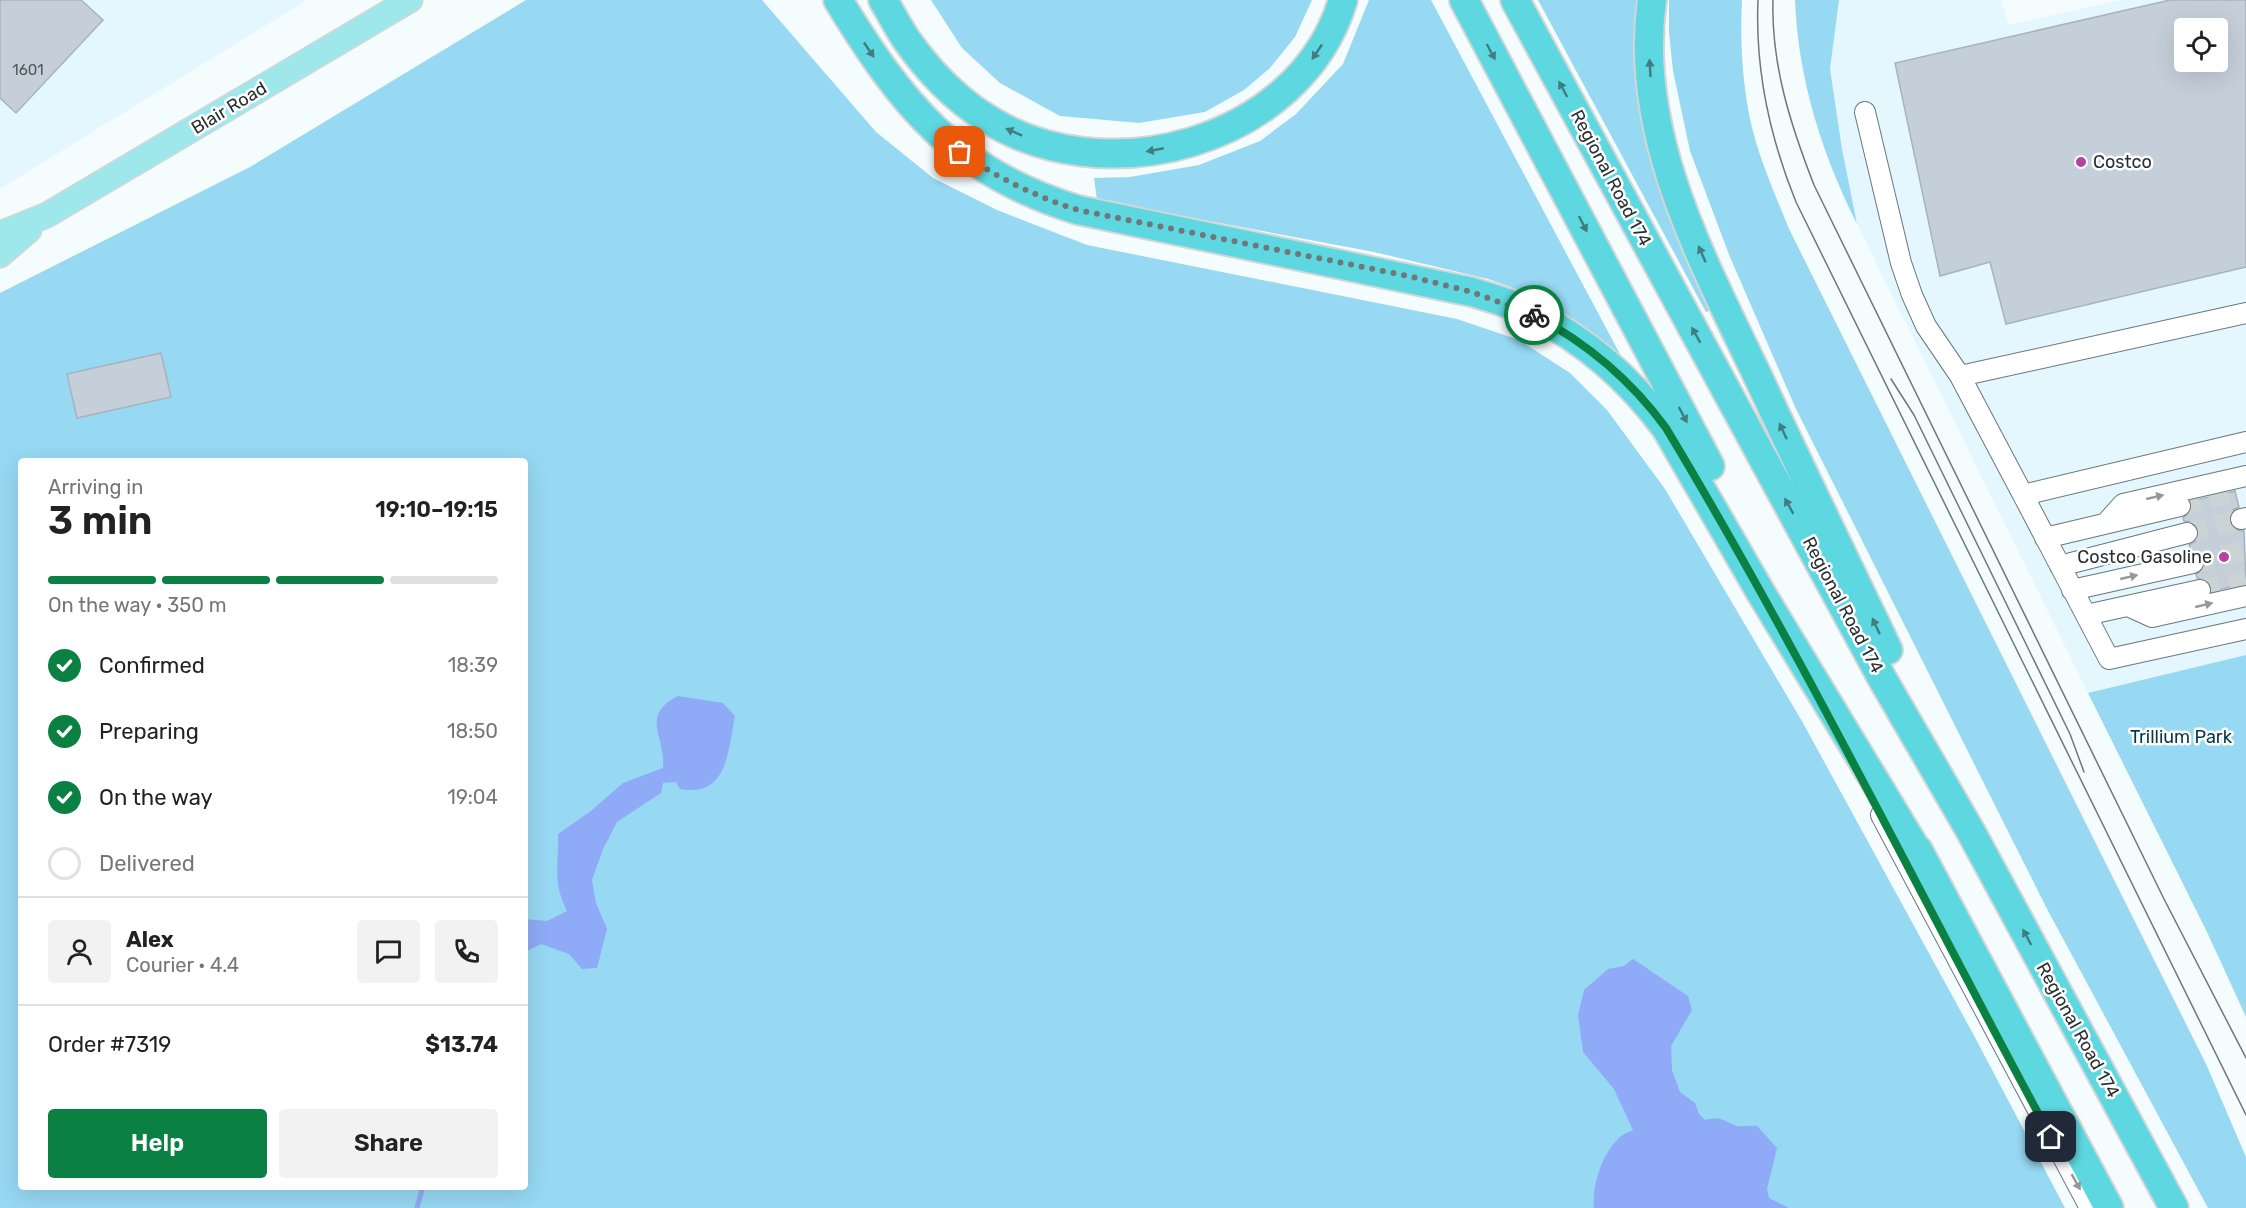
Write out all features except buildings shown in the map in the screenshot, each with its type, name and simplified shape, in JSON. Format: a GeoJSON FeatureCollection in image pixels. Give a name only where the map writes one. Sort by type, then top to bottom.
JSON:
{"type":"FeatureCollection","features":[{"type":"Feature","properties":{"kind":"highway"},"geometry":{"type":"LineString","coordinates":[[838,0],[887,76],[925,121],[977,164],[1036,195],[1089,212],[1472,292],[1527,311],[1563,332],[1609,365],[1650,406],[1683,456],[1761,594],[1927,867]]}},
{"type":"Feature","properties":{"kind":"highway"},"geometry":{"type":"LineString","coordinates":[[887,4],[905,38],[935,76],[984,117],[1028,139],[1069,151],[1135,153],[1196,140],[1239,122],[1257,111],[1290,85],[1317,53],[1330,33],[1342,0]]}},
{"type":"Feature","properties":{"kind":"highway"},"geometry":{"type":"LineString","coordinates":[[1464,0],[1716,478],[2109,1208]]}},
{"type":"Feature","properties":{"kind":"highway","name":"Regional Road 174"},"geometry":{"type":"LineString","coordinates":[[1515,0],[1883,680],[1971,832],[2176,1208]]}},
{"type":"Feature","properties":{"kind":"highway"},"geometry":{"type":"LineString","coordinates":[[1652,0],[1649,56],[1654,109],[1668,170],[1688,224],[1971,832]]}},
{"type":"Feature","properties":{"kind":"main road","name":"Blair Road"},"geometry":{"type":"LineString","coordinates":[[0,234],[47,215],[410,0]]}},
{"type":"Feature","properties":{"kind":"main road","name":"Blair Road"},"geometry":{"type":"LineString","coordinates":[[0,255],[47,215]]}},
{"type":"Feature","properties":{"kind":"lane"},"geometry":{"type":"LineString","coordinates":[[1864,112],[1911,295],[1926,326],[1960,376],[2109,659],[2246,629]]}},
{"type":"Feature","properties":{"kind":"lane"},"geometry":{"type":"LineString","coordinates":[[1960,376],[2246,314]]}},
{"type":"Feature","properties":{"kind":"lane"},"geometry":{"type":"LineString","coordinates":[[2023,495],[2246,442]]}},
{"type":"Feature","properties":{"kind":"lane"},"geometry":{"type":"LineString","coordinates":[[2106,523],[2123,504],[2242,486]]}},
{"type":"Feature","properties":{"kind":"lane"},"geometry":{"type":"LineString","coordinates":[[2045,538],[2180,506]]}},
{"type":"Feature","properties":{"kind":"lane"},"geometry":{"type":"LineString","coordinates":[[2060,566],[2187,533]]}},
{"type":"Feature","properties":{"kind":"lane"},"geometry":{"type":"LineString","coordinates":[[2072,590],[2193,563]]}},
{"type":"Feature","properties":{"kind":"lane"},"geometry":{"type":"LineString","coordinates":[[2086,615],[2200,590]]}},
{"type":"Feature","properties":{"kind":"lane"},"geometry":{"type":"LineString","coordinates":[[1761,594],[2090,1208]]}},
{"type":"Feature","properties":{"kind":"lane"},"geometry":{"type":"LineString","coordinates":[[2128,606],[2152,617],[2246,596]]}},
{"type":"Feature","properties":{"kind":"shaded area"},"geometry":{"type":"Polygon","coordinates":[[[0,0],[307,0],[0,189],[0,0]]]}},
{"type":"Feature","properties":{"kind":"shaded area"},"geometry":{"type":"Polygon","coordinates":[[[1839,0],[2001,0],[2009,25],[2121,0],[2246,0],[2246,655],[2088,693],[1857,224],[1842,150],[1830,69],[1839,0]]]}},
{"type":"Feature","properties":{"kind":"green space"},"geometry":{"type":"Polygon","coordinates":[[[526,0],[762,0],[876,132],[933,178],[997,210],[1087,245],[1457,319],[1519,340],[1570,373],[1607,410],[1665,489],[1803,723],[1971,1030],[2065,1208],[0,1208],[0,293],[250,167],[526,0]]]}},
{"type":"Feature","properties":{"kind":"green space"},"geometry":{"type":"Polygon","coordinates":[[[931,0],[1312,0],[1295,37],[1270,68],[1244,90],[1205,112],[1139,123],[1060,116],[1000,83],[962,48],[931,0]]]}},
{"type":"Feature","properties":{"kind":"green space"},"geometry":{"type":"Polygon","coordinates":[[[1369,0],[1431,0],[1621,356],[1547,305],[1516,289],[1488,279],[1374,252],[1097,200],[1094,178],[1130,177],[1199,165],[1260,141],[1296,114],[1343,64],[1369,0]]]}},
{"type":"Feature","properties":{"kind":"green space"},"geometry":{"type":"Polygon","coordinates":[[[1538,0],[1640,0],[1634,60],[1644,125],[1676,218],[1717,307],[1706,312],[1538,0]]]}},
{"type":"Feature","properties":{"kind":"green space"},"geometry":{"type":"Polygon","coordinates":[[[1669,0],[1742,0],[1742,57],[1752,129],[1790,231],[2207,1066],[2246,1157],[2246,1208],[2208,1208],[2046,907],[1796,409],[1730,257],[1690,151],[1673,71],[1669,0]]]}},
{"type":"Feature","properties":{"kind":"green space"},"geometry":{"type":"Polygon","coordinates":[[[1795,0],[1839,0],[1830,69],[1842,149],[1857,224],[1833,171],[1814,115],[1801,58],[1795,0]]]}},
{"type":"Feature","properties":{"kind":"green space","name":"Trillium Park"},"geometry":{"type":"Polygon","coordinates":[[[2246,655],[2246,1017],[2207,932],[2088,693],[2246,655]]]}},
{"type":"Feature","properties":{"kind":"water"},"geometry":{"type":"Polygon","coordinates":[[[678,696],[723,703],[735,716],[723,769],[717,779],[708,786],[696,790],[680,789],[676,782],[663,783],[661,793],[617,822],[603,849],[592,880],[596,903],[607,929],[597,968],[582,969],[569,954],[541,944],[528,950],[528,919],[547,921],[567,911],[559,891],[558,834],[591,811],[623,783],[663,768],[657,719],[666,704],[678,696]]]}},
{"type":"Feature","properties":{"kind":"water"},"geometry":{"type":"Polygon","coordinates":[[[1633,959],[1688,996],[1692,1010],[1671,1046],[1672,1070],[1680,1092],[1695,1103],[1699,1114],[1705,1120],[1720,1119],[1737,1126],[1757,1126],[1777,1148],[1767,1189],[1769,1198],[1789,1208],[1594,1208],[1595,1189],[1603,1160],[1620,1137],[1633,1130],[1614,1089],[1583,1052],[1578,1015],[1584,990],[1608,969],[1624,966],[1633,959]]]}},
{"type":"Feature","properties":{"kind":"waterway"},"geometry":{"type":"LineString","coordinates":[[417,1208],[422,1190]]}},
{"type":"Feature","properties":{"kind":"tunnel"},"geometry":{"type":"LineString","coordinates":[[2180,506],[2235,492]]}},
{"type":"Feature","properties":{"kind":"tunnel"},"geometry":{"type":"LineString","coordinates":[[2187,533],[2241,519]]}},
{"type":"Feature","properties":{"kind":"tunnel"},"geometry":{"type":"LineString","coordinates":[[2193,563],[2246,550]]}},
{"type":"Feature","properties":{"kind":"tunnel"},"geometry":{"type":"LineString","coordinates":[[2200,590],[2246,581]]}},
{"type":"Feature","properties":{"kind":"tram line"},"geometry":{"type":"LineString","coordinates":[[1758,0],[1759,52],[1766,103],[1779,153],[1796,202],[2246,1115]]}},
{"type":"Feature","properties":{"kind":"tram line"},"geometry":{"type":"LineString","coordinates":[[1773,0],[1775,48],[1784,95],[1814,185],[2164,899],[2246,1058]]}},
{"type":"Feature","properties":{"kind":"tram line"},"geometry":{"type":"LineString","coordinates":[[1891,379],[1914,415],[2070,734],[2084,772]]}},
{"type":"Feature","properties":{"kind":"way so far"},"geometry":{"type":"LineString","coordinates":[[960,152],[996,175],[1036,195],[1078,210],[1408,276],[1472,292],[1507,303],[1534,315]]}},
{"type":"Feature","properties":{"kind":"place","name":"Costco"},"geometry":{"type":"Point","coordinates":[2081,162]}},
{"type":"Feature","properties":{"kind":"place","name":"Costco Gasoline"},"geometry":{"type":"Point","coordinates":[2224,557]}},
{"type":"Feature","properties":{"kind":"route"},"geometry":{"type":"LineString","coordinates":[[1534,315],[1586,347],[1609,365],[1650,406],[1666,428],[1761,594],[1852,761],[2051,1137]]}}]}
